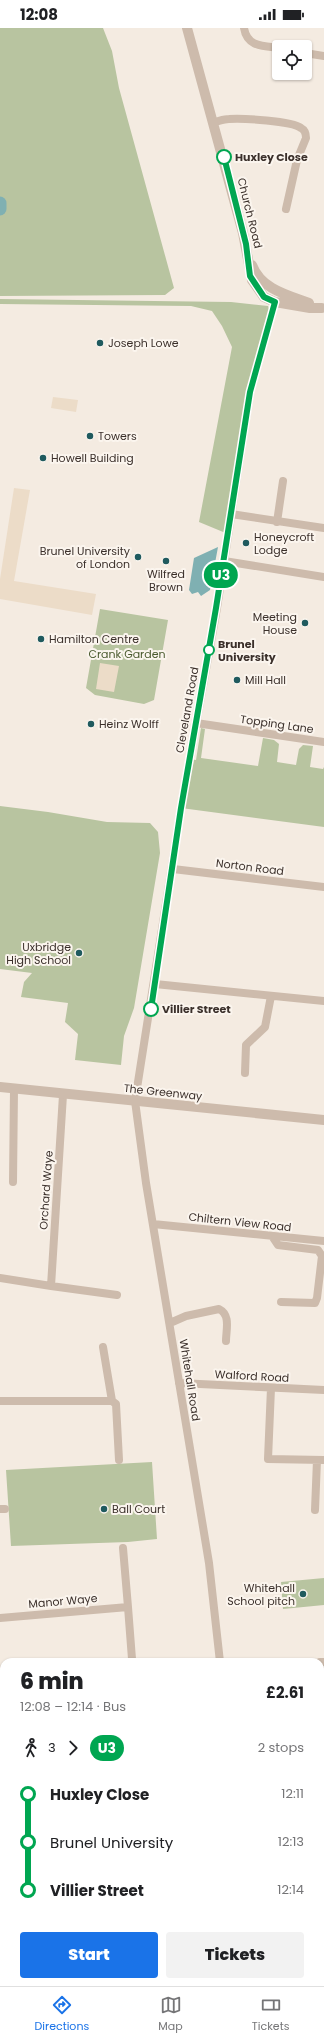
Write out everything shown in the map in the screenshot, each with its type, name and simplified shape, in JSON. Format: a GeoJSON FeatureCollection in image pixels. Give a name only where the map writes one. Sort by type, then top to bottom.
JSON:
{"type":"FeatureCollection","features":[{"type":"Feature","properties":{"kind":"street","name":"Church Road"},"geometry":{"type":"LineString","coordinates":[[187,28],[214,122],[248,255],[249,271],[254,285],[264,297],[275,302]]}},
{"type":"Feature","properties":{"kind":"street"},"geometry":{"type":"LineString","coordinates":[[244,28],[245,36],[251,42],[272,46]]}},
{"type":"Feature","properties":{"kind":"street"},"geometry":{"type":"LineString","coordinates":[[312,53],[324,56]]}},
{"type":"Feature","properties":{"kind":"street"},"geometry":{"type":"LineString","coordinates":[[214,122],[227,119],[238,119],[286,123],[300,126],[304,130],[306,138],[297,160],[286,209]]}},
{"type":"Feature","properties":{"kind":"street"},"geometry":{"type":"LineString","coordinates":[[248,255],[261,280],[281,292],[323,308]]}},
{"type":"Feature","properties":{"kind":"street"},"geometry":{"type":"LineString","coordinates":[[281,292],[275,302],[310,308],[323,308]]}},
{"type":"Feature","properties":{"kind":"street","name":"Cleveland Road"},"geometry":{"type":"LineString","coordinates":[[135,1101],[173,869],[180,812],[224,561],[250,392],[275,302]]}},
{"type":"Feature","properties":{"kind":"street"},"geometry":{"type":"LineString","coordinates":[[277,522],[283,481]]}},
{"type":"Feature","properties":{"kind":"street"},"geometry":{"type":"LineString","coordinates":[[231,514],[324,528]]}},
{"type":"Feature","properties":{"kind":"street"},"geometry":{"type":"LineString","coordinates":[[224,561],[324,577]]}},
{"type":"Feature","properties":{"kind":"street","name":"Topping Lane"},"geometry":{"type":"LineString","coordinates":[[196,723],[324,742]]}},
{"type":"Feature","properties":{"kind":"street","name":"Norton Road"},"geometry":{"type":"LineString","coordinates":[[173,869],[324,887]]}},
{"type":"Feature","properties":{"kind":"street"},"geometry":{"type":"LineString","coordinates":[[155,984],[324,1001]]}},
{"type":"Feature","properties":{"kind":"street"},"geometry":{"type":"LineString","coordinates":[[245,1073],[246,1045],[265,1027],[271,996]]}},
{"type":"Feature","properties":{"kind":"street","name":"The Greenway"},"geometry":{"type":"LineString","coordinates":[[0,1087],[63,1095],[324,1118]]}},
{"type":"Feature","properties":{"kind":"street"},"geometry":{"type":"LineString","coordinates":[[13,1182],[14,1089]]}},
{"type":"Feature","properties":{"kind":"street","name":"Orchard Waye"},"geometry":{"type":"LineString","coordinates":[[51,1286],[63,1095]]}},
{"type":"Feature","properties":{"kind":"street","name":"Whitehall Road"},"geometry":{"type":"LineString","coordinates":[[135,1101],[153,1224],[209,1563],[220,1658]]}},
{"type":"Feature","properties":{"kind":"street","name":"Chiltern View Road"},"geometry":{"type":"LineString","coordinates":[[153,1224],[324,1240]]}},
{"type":"Feature","properties":{"kind":"street"},"geometry":{"type":"LineString","coordinates":[[272,1236],[278,1245],[318,1250],[322,1256],[317,1298],[315,1303],[281,1302]]}},
{"type":"Feature","properties":{"kind":"street"},"geometry":{"type":"LineString","coordinates":[[0,1278],[117,1295]]}},
{"type":"Feature","properties":{"kind":"street"},"geometry":{"type":"LineString","coordinates":[[170,1323],[186,1316],[219,1309],[224,1312],[227,1318],[226,1341]]}},
{"type":"Feature","properties":{"kind":"street"},"geometry":{"type":"LineString","coordinates":[[103,1347],[112,1400],[116,1404],[119,1460]]}},
{"type":"Feature","properties":{"kind":"street","name":"Walford Road"},"geometry":{"type":"LineString","coordinates":[[179,1383],[324,1390]]}},
{"type":"Feature","properties":{"kind":"street"},"geometry":{"type":"LineString","coordinates":[[271,1388],[268,1458],[320,1460],[315,1510]]}},
{"type":"Feature","properties":{"kind":"street"},"geometry":{"type":"LineString","coordinates":[[0,1401],[112,1400]]}},
{"type":"Feature","properties":{"kind":"street"},"geometry":{"type":"LineString","coordinates":[[123,1548],[132,1658]]}},
{"type":"Feature","properties":{"kind":"street","name":"Manor Waye"},"geometry":{"type":"LineString","coordinates":[[0,1618],[128,1607]]}},
{"type":"Feature","properties":{"kind":"green space"},"geometry":{"type":"Polygon","coordinates":[[[0,28],[103,28],[112,51],[119,88],[174,288],[165,295],[0,296],[0,28]]]}},
{"type":"Feature","properties":{"kind":"green space"},"geometry":{"type":"Polygon","coordinates":[[[0,299],[231,302],[268,306],[270,312],[249,391],[228,534],[199,522],[232,347],[222,326],[212,311],[191,306],[0,304],[0,299]]]}},
{"type":"Feature","properties":{"kind":"green space","name":"Crank Garden"},"geometry":{"type":"Polygon","coordinates":[[[100,609],[168,620],[154,700],[144,704],[95,695],[86,688],[100,609]]]}},
{"type":"Feature","properties":{"kind":"green space"},"geometry":{"type":"Polygon","coordinates":[[[201,728],[205,729],[201,758],[258,766],[263,738],[274,740],[279,744],[277,762],[296,765],[299,749],[303,745],[313,746],[310,767],[323,769],[324,767],[324,827],[181,808],[189,759],[196,760],[201,728]]]}},
{"type":"Feature","properties":{"kind":"green space","name":"Uxbridge High School"},"geometry":{"type":"Polygon","coordinates":[[[0,806],[107,822],[150,823],[158,832],[160,853],[134,1008],[124,1036],[121,1065],[75,1060],[78,1034],[65,1022],[68,1003],[21,997],[24,982],[32,973],[0,969],[0,806]]]}},
{"type":"Feature","properties":{"kind":"green space"},"geometry":{"type":"Polygon","coordinates":[[[152,1462],[157,1539],[128,1542],[11,1546],[6,1470],[152,1462]]]}},
{"type":"Feature","properties":{"kind":"green space","name":"Whitehall School pitch"},"geometry":{"type":"Polygon","coordinates":[[[324,1578],[324,1605],[283,1609],[281,1582],[324,1578]]]}},
{"type":"Feature","properties":{"kind":"shaded area"},"geometry":{"type":"Polygon","coordinates":[[[53,397],[78,400],[76,412],[51,408],[53,397]]]}},
{"type":"Feature","properties":{"kind":"shaded area"},"geometry":{"type":"Polygon","coordinates":[[[14,488],[30,490],[14,581],[96,594],[92,615],[0,599],[0,579],[14,488]]]}},
{"type":"Feature","properties":{"kind":"shaded area"},"geometry":{"type":"Polygon","coordinates":[[[100,663],[119,666],[114,692],[96,689],[100,663]]]}},
{"type":"Feature","properties":{"kind":"water"},"geometry":{"type":"Polygon","coordinates":[[[218,547],[210,590],[201,596],[198,592],[192,594],[189,590],[194,558],[218,547]]]}},
{"type":"Feature","properties":{"kind":"waterway"},"geometry":{"type":"LineString","coordinates":[[0,203],[0,209]]}},
{"type":"Feature","properties":{"kind":"bus line","name":"U3"},"geometry":{"type":"LineString","coordinates":[[151,1009],[181,808],[224,561],[250,392],[275,307],[275,302],[264,297],[258,291],[250,276],[246,244],[224,157]]}},
{"type":"Feature","properties":{"kind":"place","name":"Huxley Close"},"geometry":{"type":"Point","coordinates":[224,157]}},
{"type":"Feature","properties":{"kind":"place","name":"Joseph Lowe"},"geometry":{"type":"Point","coordinates":[100,343]}},
{"type":"Feature","properties":{"kind":"place","name":"Towers"},"geometry":{"type":"Point","coordinates":[90,436]}},
{"type":"Feature","properties":{"kind":"place","name":"Howell Building"},"geometry":{"type":"Point","coordinates":[43,458]}},
{"type":"Feature","properties":{"kind":"place","name":"Honeycroft Lodge"},"geometry":{"type":"Point","coordinates":[246,543]}},
{"type":"Feature","properties":{"kind":"place","name":"Brunel University of London"},"geometry":{"type":"Point","coordinates":[138,557]}},
{"type":"Feature","properties":{"kind":"place","name":"Wilfred Brown"},"geometry":{"type":"Point","coordinates":[166,561]}},
{"type":"Feature","properties":{"kind":"place","name":"Meeting House"},"geometry":{"type":"Point","coordinates":[305,623]}},
{"type":"Feature","properties":{"kind":"place","name":"Hamilton Centre"},"geometry":{"type":"Point","coordinates":[41,639]}},
{"type":"Feature","properties":{"kind":"place","name":"Brunel University"},"geometry":{"type":"Point","coordinates":[209,650]}},
{"type":"Feature","properties":{"kind":"place","name":"Mill Hall"},"geometry":{"type":"Point","coordinates":[237,680]}},
{"type":"Feature","properties":{"kind":"place","name":"Heinz Wolff"},"geometry":{"type":"Point","coordinates":[91,724]}},
{"type":"Feature","properties":{"kind":"place","name":"Uxbridge High School"},"geometry":{"type":"Point","coordinates":[79,953]}},
{"type":"Feature","properties":{"kind":"place","name":"Villier Street"},"geometry":{"type":"Point","coordinates":[151,1009]}},
{"type":"Feature","properties":{"kind":"place","name":"Ball Court"},"geometry":{"type":"Point","coordinates":[104,1509]}},
{"type":"Feature","properties":{"kind":"place","name":"Whitehall School pitch"},"geometry":{"type":"Point","coordinates":[303,1594]}}]}
